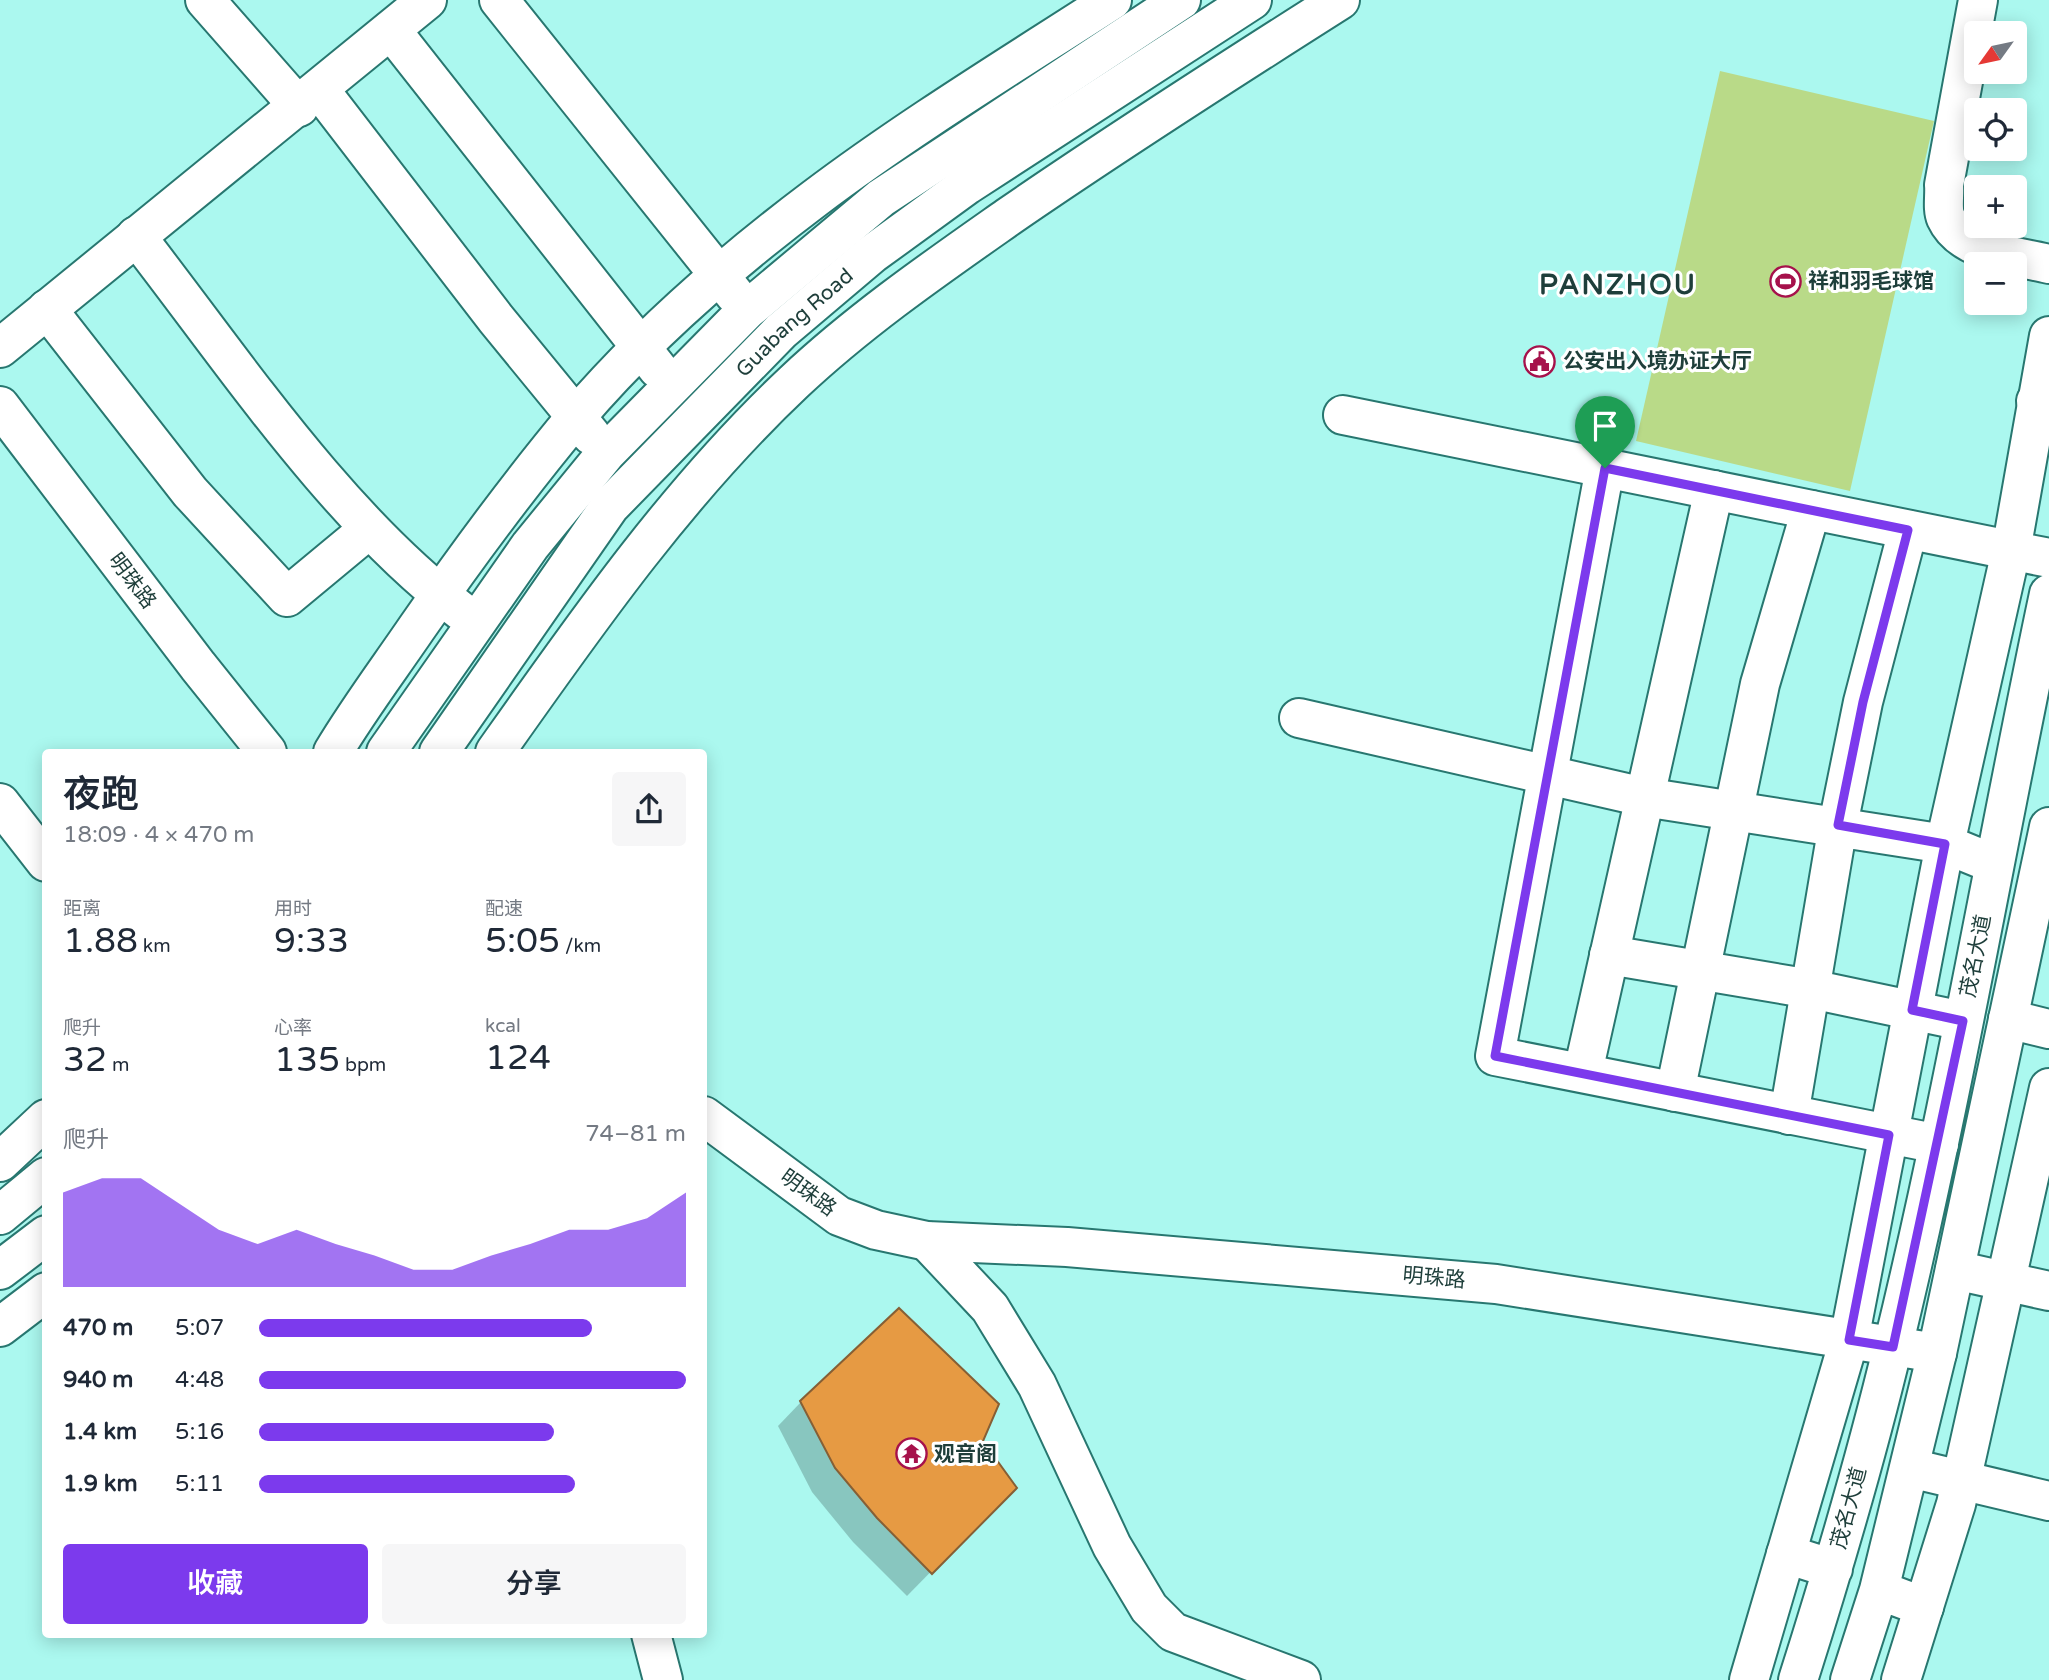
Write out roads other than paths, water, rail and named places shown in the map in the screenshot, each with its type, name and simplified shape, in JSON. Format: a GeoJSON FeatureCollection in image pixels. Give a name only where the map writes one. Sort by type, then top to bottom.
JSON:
{"type":"FeatureCollection","features":[{"type":"Feature","properties":{"kind":"street"},"geometry":{"type":"LineString","coordinates":[[205,0],[309,98],[606,453]]}},
{"type":"Feature","properties":{"kind":"street"},"geometry":{"type":"LineString","coordinates":[[0,348],[427,0]]}},
{"type":"Feature","properties":{"kind":"street"},"geometry":{"type":"LineString","coordinates":[[499,0],[747,310]]}},
{"type":"Feature","properties":{"kind":"street","name":"Guabang Road"},"geometry":{"type":"LineString","coordinates":[[388,749],[530,546],[606,453],[747,310],[881,198],[1181,0]]}},
{"type":"Feature","properties":{"kind":"street","name":"Guabang Road"},"geometry":{"type":"LineString","coordinates":[[441,749],[610,506],[781,331],[845,276],[967,185],[1252,0]]}},
{"type":"Feature","properties":{"kind":"street"},"geometry":{"type":"LineString","coordinates":[[1258,0],[1281,37]]}},
{"type":"Feature","properties":{"kind":"street"},"geometry":{"type":"LineString","coordinates":[[497,749],[569,646],[678,505],[793,383],[874,313],[993,227],[1125,137],[1340,0]]}},
{"type":"Feature","properties":{"kind":"street"},"geometry":{"type":"LineString","coordinates":[[1978,0],[1944,186],[1945,216],[1953,230],[1969,242],[2049,264]]}},
{"type":"Feature","properties":{"kind":"street"},"geometry":{"type":"LineString","coordinates":[[335,749],[440,595],[576,417],[719,276],[812,200],[880,150],[1098,9],[1104,50]]}},
{"type":"Feature","properties":{"kind":"street"},"geometry":{"type":"LineString","coordinates":[[391,30],[671,385]]}},
{"type":"Feature","properties":{"kind":"street"},"geometry":{"type":"LineString","coordinates":[[936,116],[958,147]]}},
{"type":"Feature","properties":{"kind":"street"},"geometry":{"type":"LineString","coordinates":[[967,185],[993,227]]}},
{"type":"Feature","properties":{"kind":"street"},"geometry":{"type":"LineString","coordinates":[[136,236],[286,430],[369,528],[440,595],[477,623]]}},
{"type":"Feature","properties":{"kind":"street"},"geometry":{"type":"LineString","coordinates":[[845,276],[874,313]]}},
{"type":"Feature","properties":{"kind":"street"},"geometry":{"type":"LineString","coordinates":[[47,309],[190,492],[287,597],[369,528]]}},
{"type":"Feature","properties":{"kind":"street"},"geometry":{"type":"LineString","coordinates":[[1749,1680],[1849,1340],[1945,844],[2043,401],[2049,336]]}},
{"type":"Feature","properties":{"kind":"street","name":"明珠路"},"geometry":{"type":"LineString","coordinates":[[0,406],[265,749]]}},
{"type":"Feature","properties":{"kind":"street"},"geometry":{"type":"LineString","coordinates":[[1343,415],[2049,558]]}},
{"type":"Feature","properties":{"kind":"street"},"geometry":{"type":"LineString","coordinates":[[1605,468],[1495,1056],[1938,1144]]}},
{"type":"Feature","properties":{"kind":"street"},"geometry":{"type":"LineString","coordinates":[[1583,1072],[1714,490]]}},
{"type":"Feature","properties":{"kind":"street"},"geometry":{"type":"LineString","coordinates":[[1675,1092],[1760,684],[1811,510]]}},
{"type":"Feature","properties":{"kind":"street"},"geometry":{"type":"LineString","coordinates":[[1789,1115],[1838,825],[1863,702],[1908,530]]}},
{"type":"Feature","properties":{"kind":"street","name":"茂名大道"},"geometry":{"type":"LineString","coordinates":[[1798,1680],[1833,1569],[1893,1347],[1938,1144],[2049,594]]}},
{"type":"Feature","properties":{"kind":"street"},"geometry":{"type":"LineString","coordinates":[[530,618],[569,646]]}},
{"type":"Feature","properties":{"kind":"street"},"geometry":{"type":"LineString","coordinates":[[1299,718],[1644,797],[1734,813],[1838,825],[1945,844],[1994,864]]}},
{"type":"Feature","properties":{"kind":"street"},"geometry":{"type":"LineString","coordinates":[[0,803],[42,857]]}},
{"type":"Feature","properties":{"kind":"street"},"geometry":{"type":"LineString","coordinates":[[1850,1680],[1879,1590],[1937,1353],[2049,827]]}},
{"type":"Feature","properties":{"kind":"street"},"geometry":{"type":"LineString","coordinates":[[1609,955],[1811,989],[1963,1021]]}},
{"type":"Feature","properties":{"kind":"street"},"geometry":{"type":"LineString","coordinates":[[2008,1019],[2049,1029]]}},
{"type":"Feature","properties":{"kind":"street"},"geometry":{"type":"LineString","coordinates":[[1901,1680],[1961,1481],[2049,1088]]}},
{"type":"Feature","properties":{"kind":"street","name":"明珠路"},"geometry":{"type":"LineString","coordinates":[[707,1118],[839,1216],[876,1230],[927,1241],[1067,1247],[1496,1284],[1937,1353]]}},
{"type":"Feature","properties":{"kind":"street"},"geometry":{"type":"LineString","coordinates":[[23,1196],[0,1161],[42,1123]]}},
{"type":"Feature","properties":{"kind":"street"},"geometry":{"type":"LineString","coordinates":[[0,1270],[42,1238]]}},
{"type":"Feature","properties":{"kind":"street"},"geometry":{"type":"LineString","coordinates":[[927,1241],[990,1308],[1037,1385],[1112,1546],[1149,1608],[1172,1632],[1301,1680]]}},
{"type":"Feature","properties":{"kind":"street"},"geometry":{"type":"LineString","coordinates":[[1955,1270],[2049,1291]]}},
{"type":"Feature","properties":{"kind":"street"},"geometry":{"type":"LineString","coordinates":[[0,1327],[42,1295]]}},
{"type":"Feature","properties":{"kind":"street"},"geometry":{"type":"LineString","coordinates":[[1910,1468],[2049,1501]]}},
{"type":"Feature","properties":{"kind":"street"},"geometry":{"type":"LineString","coordinates":[[1786,1554],[1833,1569]]}},
{"type":"Feature","properties":{"kind":"street"},"geometry":{"type":"LineString","coordinates":[[1879,1590],[1924,1607]]}},
{"type":"Feature","properties":{"kind":"street"},"geometry":{"type":"LineString","coordinates":[[652,1638],[663,1680]]}},
{"type":"Feature","properties":{"kind":"place","name":"祥和羽毛球馆"},"geometry":{"type":"Point","coordinates":[1785,281]}},
{"type":"Feature","properties":{"kind":"place","name":"公安出入境办证大厅"},"geometry":{"type":"Point","coordinates":[1540,361]}},
{"type":"Feature","properties":{"kind":"place","name":"观音阁"},"geometry":{"type":"Point","coordinates":[911,1454]}},
{"type":"Feature","properties":{"kind":"district","name":"PANZHOU"},"geometry":{"type":"Point","coordinates":[1618,285]}}]}
